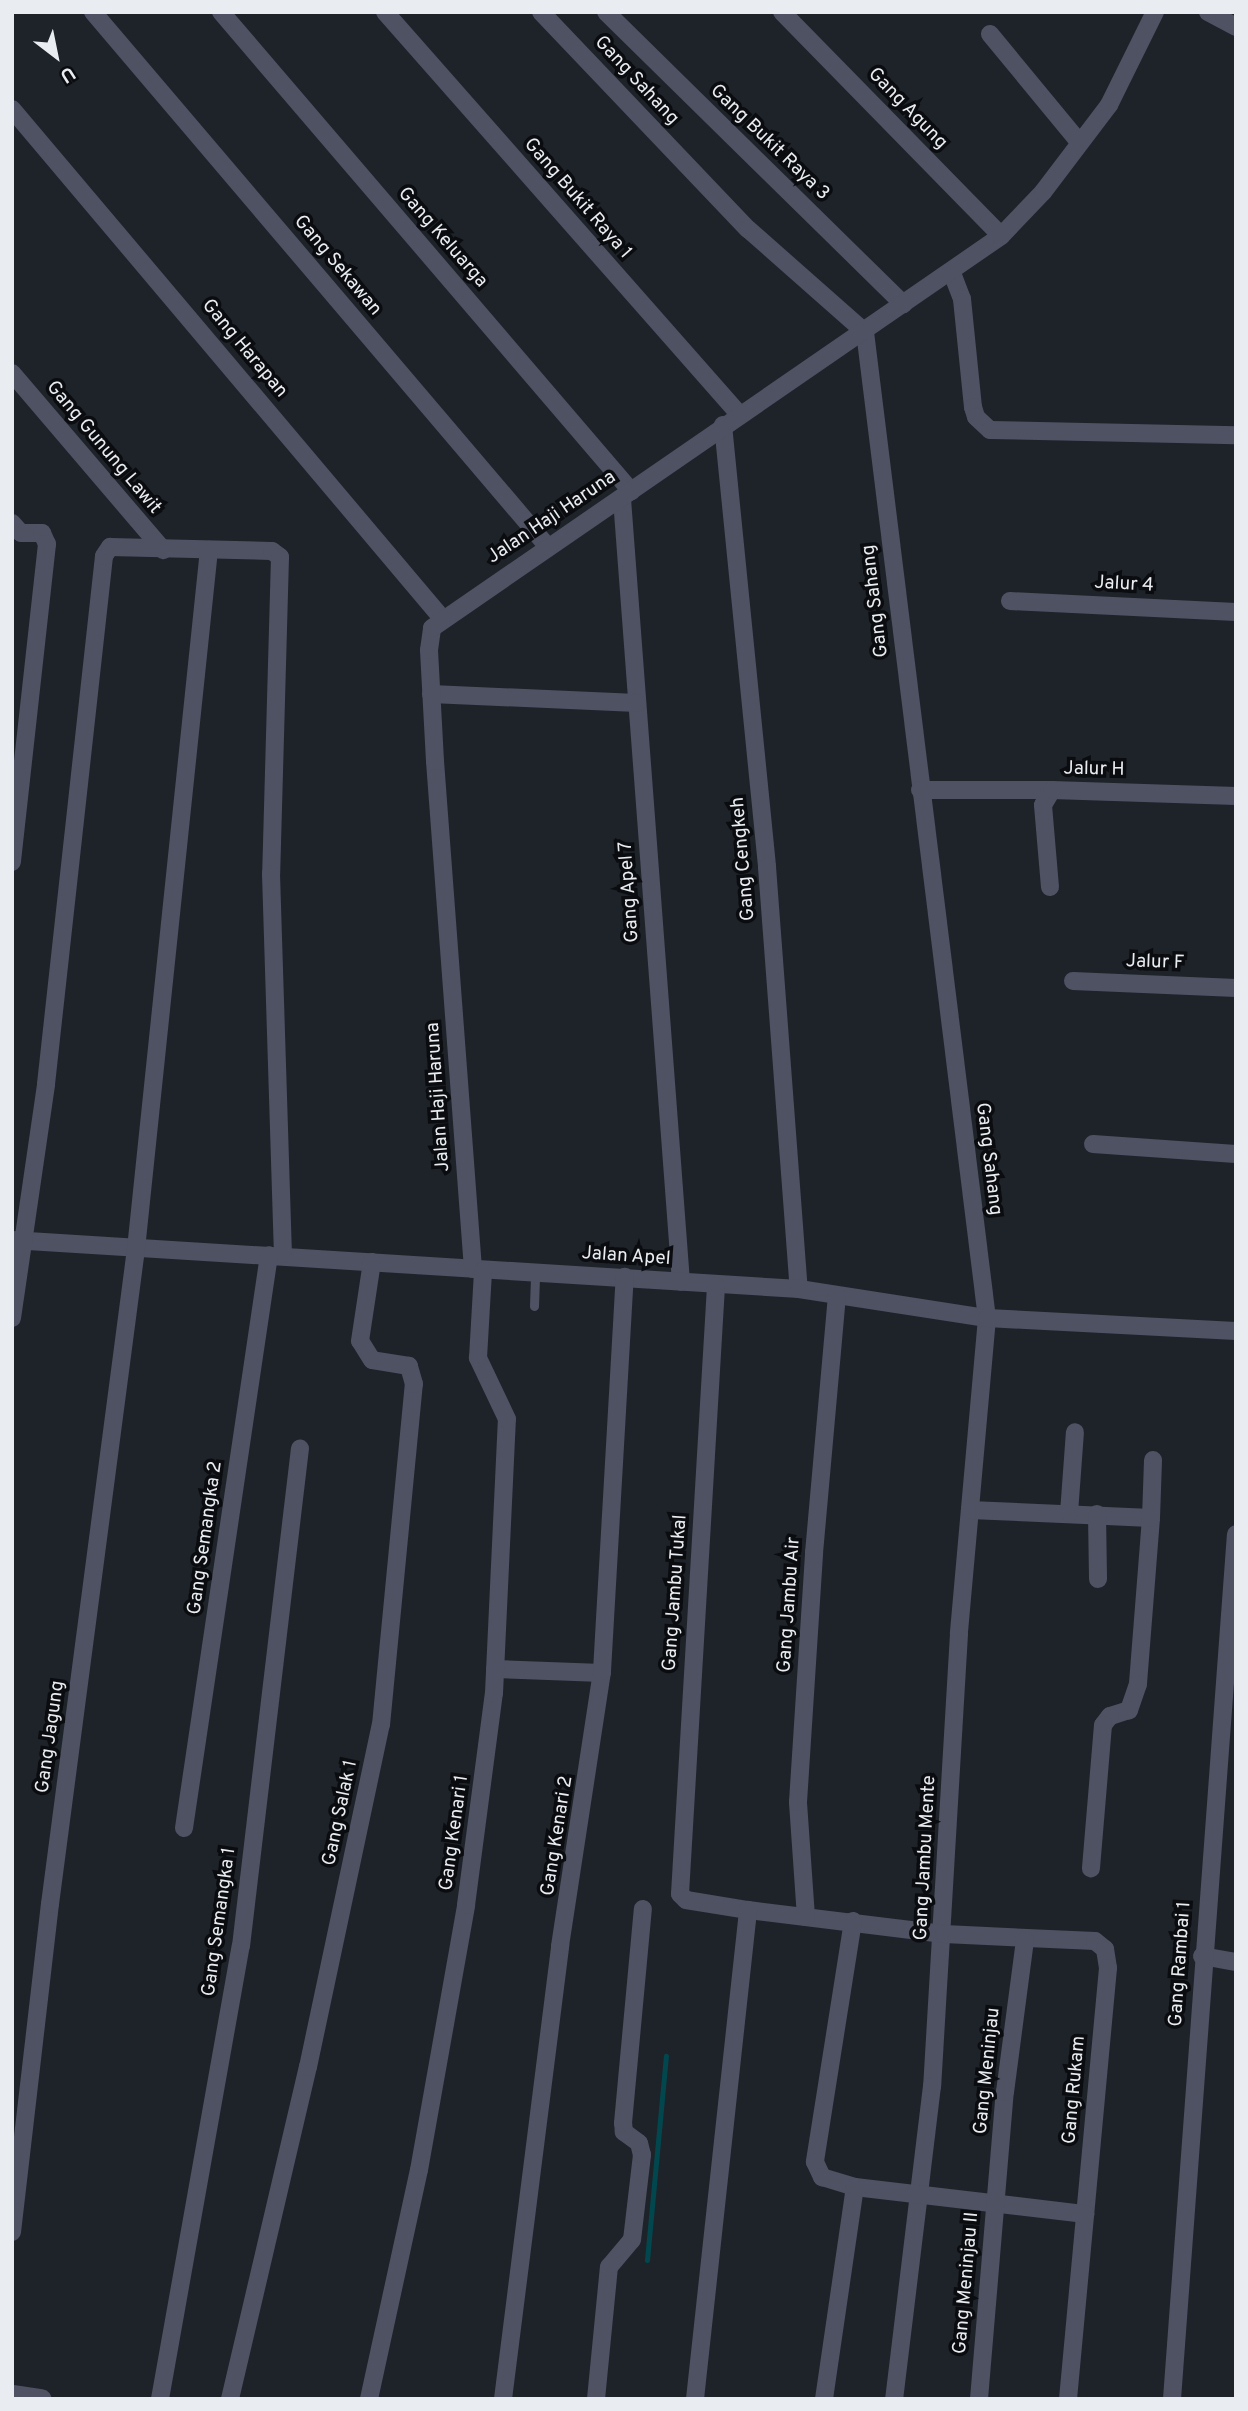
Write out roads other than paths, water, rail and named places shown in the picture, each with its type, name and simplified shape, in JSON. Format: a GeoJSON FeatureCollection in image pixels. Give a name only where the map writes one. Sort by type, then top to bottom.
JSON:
{"type":"FeatureCollection","features":[{"type":"Feature","properties":{"kind":"street","name":"Gang Sekawan"},"geometry":{"type":"LineString","coordinates":[[93,12],[548,547]]}},
{"type":"Feature","properties":{"kind":"street","name":"Gang Keluarga"},"geometry":{"type":"LineString","coordinates":[[221,12],[627,495]]}},
{"type":"Feature","properties":{"kind":"street","name":"Gang Bukit Raya 1"},"geometry":{"type":"LineString","coordinates":[[385,12],[738,413]]}},
{"type":"Feature","properties":{"kind":"street","name":"Gang Sahang"},"geometry":{"type":"LineString","coordinates":[[541,12],[748,229],[865,332],[987,1318]]}},
{"type":"Feature","properties":{"kind":"street","name":"Gang Bukit Raya 3"},"geometry":{"type":"LineString","coordinates":[[606,12],[903,304]]}},
{"type":"Feature","properties":{"kind":"street","name":"Gang Agung"},"geometry":{"type":"LineString","coordinates":[[782,12],[1001,236]]}},
{"type":"Feature","properties":{"kind":"street","name":"Jalan Haji Haruna"},"geometry":{"type":"LineString","coordinates":[[478,1270],[429,637],[441,617],[627,495],[738,413],[865,332],[1001,236],[1043,192],[1110,105],[1155,12]]}},
{"type":"Feature","properties":{"kind":"street"},"geometry":{"type":"LineString","coordinates":[[1208,12],[1236,27]]}},
{"type":"Feature","properties":{"kind":"street"},"geometry":{"type":"LineString","coordinates":[[990,34],[1080,143]]}},
{"type":"Feature","properties":{"kind":"street","name":"Gang Harapan"},"geometry":{"type":"LineString","coordinates":[[16,121],[441,617]]}},
{"type":"Feature","properties":{"kind":"street"},"geometry":{"type":"LineString","coordinates":[[952,273],[961,299],[976,417],[990,430],[1236,435]]}},
{"type":"Feature","properties":{"kind":"street","name":"Gang Gunung Lawit"},"geometry":{"type":"LineString","coordinates":[[12,373],[163,550]]}},
{"type":"Feature","properties":{"kind":"street","name":"Gang Cengkeh"},"geometry":{"type":"LineString","coordinates":[[723,425],[767,867],[799,1289]]}},
{"type":"Feature","properties":{"kind":"street","name":"Gang Apel 7"},"geometry":{"type":"LineString","coordinates":[[627,495],[637,703],[681,1282]]}},
{"type":"Feature","properties":{"kind":"street"},"geometry":{"type":"LineString","coordinates":[[12,523],[21,533],[42,533],[47,544],[12,862]]}},
{"type":"Feature","properties":{"kind":"street"},"geometry":{"type":"LineString","coordinates":[[12,1318],[19,1241],[104,556],[110,547],[209,550]]}},
{"type":"Feature","properties":{"kind":"street","name":"Gang Jagung"},"geometry":{"type":"LineString","coordinates":[[12,2232],[50,1904],[136,1249],[209,550]]}},
{"type":"Feature","properties":{"kind":"street","name":"Gang Semangka 2"},"geometry":{"type":"LineString","coordinates":[[184,1828],[276,1254],[271,874],[280,557],[272,551],[209,550]]}},
{"type":"Feature","properties":{"kind":"street","name":"Jalur 4"},"geometry":{"type":"LineString","coordinates":[[1010,601],[1236,612]]}},
{"type":"Feature","properties":{"kind":"street"},"geometry":{"type":"LineString","coordinates":[[432,694],[637,703]]}},
{"type":"Feature","properties":{"kind":"street"},"geometry":{"type":"LineString","coordinates":[[920,790],[1052,790]]}},
{"type":"Feature","properties":{"kind":"street","name":"Jalur H"},"geometry":{"type":"LineString","coordinates":[[1050,887],[1043,805],[1052,790],[1236,796]]}},
{"type":"Feature","properties":{"kind":"street","name":"Jalur F"},"geometry":{"type":"LineString","coordinates":[[1073,981],[1236,988]]}},
{"type":"Feature","properties":{"kind":"street"},"geometry":{"type":"LineString","coordinates":[[1093,1144],[1236,1154]]}},
{"type":"Feature","properties":{"kind":"street","name":"Jalan Apel"},"geometry":{"type":"LineString","coordinates":[[19,1241],[276,1254],[478,1270],[625,1277],[716,1286],[799,1289],[987,1318],[1236,1331]]}},
{"type":"Feature","properties":{"kind":"street","name":"Gang Salak 1"},"geometry":{"type":"LineString","coordinates":[[230,2399],[308,2067],[381,1725],[414,1384],[409,1366],[372,1360],[360,1341],[372,1262]]}},
{"type":"Feature","properties":{"kind":"street","name":"Gang Kenari 1"},"geometry":{"type":"LineString","coordinates":[[369,2399],[419,2170],[461,1931],[495,1669],[507,1419],[478,1358],[478,1270]]}},
{"type":"Feature","properties":{"kind":"street","name":"Gang Kenari 2"},"geometry":{"type":"LineString","coordinates":[[503,2399],[561,1946],[602,1673],[625,1277]]}},
{"type":"Feature","properties":{"kind":"street","name":"Gang Jambu Tukal"},"geometry":{"type":"LineString","coordinates":[[686,1900],[678,1886],[716,1286]]}},
{"type":"Feature","properties":{"kind":"street","name":"Gang Jambu Air"},"geometry":{"type":"LineString","coordinates":[[806,1917],[798,1802],[814,1553],[837,1296]]}},
{"type":"Feature","properties":{"kind":"street","name":"Gang Jambu Mente"},"geometry":{"type":"LineString","coordinates":[[894,2399],[918,2197],[944,1934],[958,1634],[987,1318]]}},
{"type":"Feature","properties":{"kind":"street"},"geometry":{"type":"LineString","coordinates":[[1069,1513],[1075,1432]]}},
{"type":"Feature","properties":{"kind":"street","name":"Gang Semangka 1"},"geometry":{"type":"LineString","coordinates":[[160,2399],[241,1946],[300,1448]]}},
{"type":"Feature","properties":{"kind":"street"},"geometry":{"type":"LineString","coordinates":[[1091,1869],[1104,1725],[1110,1716],[1129,1710],[1140,1672],[1153,1460]]}},
{"type":"Feature","properties":{"kind":"street"},"geometry":{"type":"LineString","coordinates":[[970,1510],[1151,1518]]}},
{"type":"Feature","properties":{"kind":"street"},"geometry":{"type":"LineString","coordinates":[[1097,1514],[1098,1579]]}},
{"type":"Feature","properties":{"kind":"street","name":"Gang Rambai 1"},"geometry":{"type":"LineString","coordinates":[[1172,2399],[1202,1956],[1236,1534]]}},
{"type":"Feature","properties":{"kind":"street"},"geometry":{"type":"LineString","coordinates":[[495,1669],[602,1673]]}},
{"type":"Feature","properties":{"kind":"street","name":"Gang Rukam"},"geometry":{"type":"LineString","coordinates":[[686,1900],[944,1934],[1025,1940],[1095,1941],[1105,1949],[1108,1968],[1068,2399]]}},
{"type":"Feature","properties":{"kind":"street"},"geometry":{"type":"LineString","coordinates":[[596,2399],[609,2267],[632,2240],[642,2155],[639,2143],[624,2132],[623,2123],[643,1909]]}},
{"type":"Feature","properties":{"kind":"street"},"geometry":{"type":"LineString","coordinates":[[695,2399],[748,1910]]}},
{"type":"Feature","properties":{"kind":"street","name":"Gang Meninjau II"},"geometry":{"type":"LineString","coordinates":[[853,1922],[815,2162],[822,2177],[855,2187],[998,2207],[979,2399]]}},
{"type":"Feature","properties":{"kind":"street","name":"Gang Meninjau"},"geometry":{"type":"LineString","coordinates":[[998,2207],[1005,2092],[1025,1940]]}},
{"type":"Feature","properties":{"kind":"street"},"geometry":{"type":"LineString","coordinates":[[1202,1956],[1236,1962]]}},
{"type":"Feature","properties":{"kind":"street"},"geometry":{"type":"LineString","coordinates":[[824,2399],[855,2187]]}},
{"type":"Feature","properties":{"kind":"street"},"geometry":{"type":"LineString","coordinates":[[998,2207],[1085,2214]]}},
{"type":"Feature","properties":{"kind":"street"},"geometry":{"type":"LineString","coordinates":[[12,2395],[41,2399]]}},
{"type":"Feature","properties":{"kind":"lane"},"geometry":{"type":"LineString","coordinates":[[534,1306],[535,1273]]}},
{"type":"Feature","properties":{"kind":"waterway"},"geometry":{"type":"LineString","coordinates":[[647,2260],[666,2056]]}}]}
